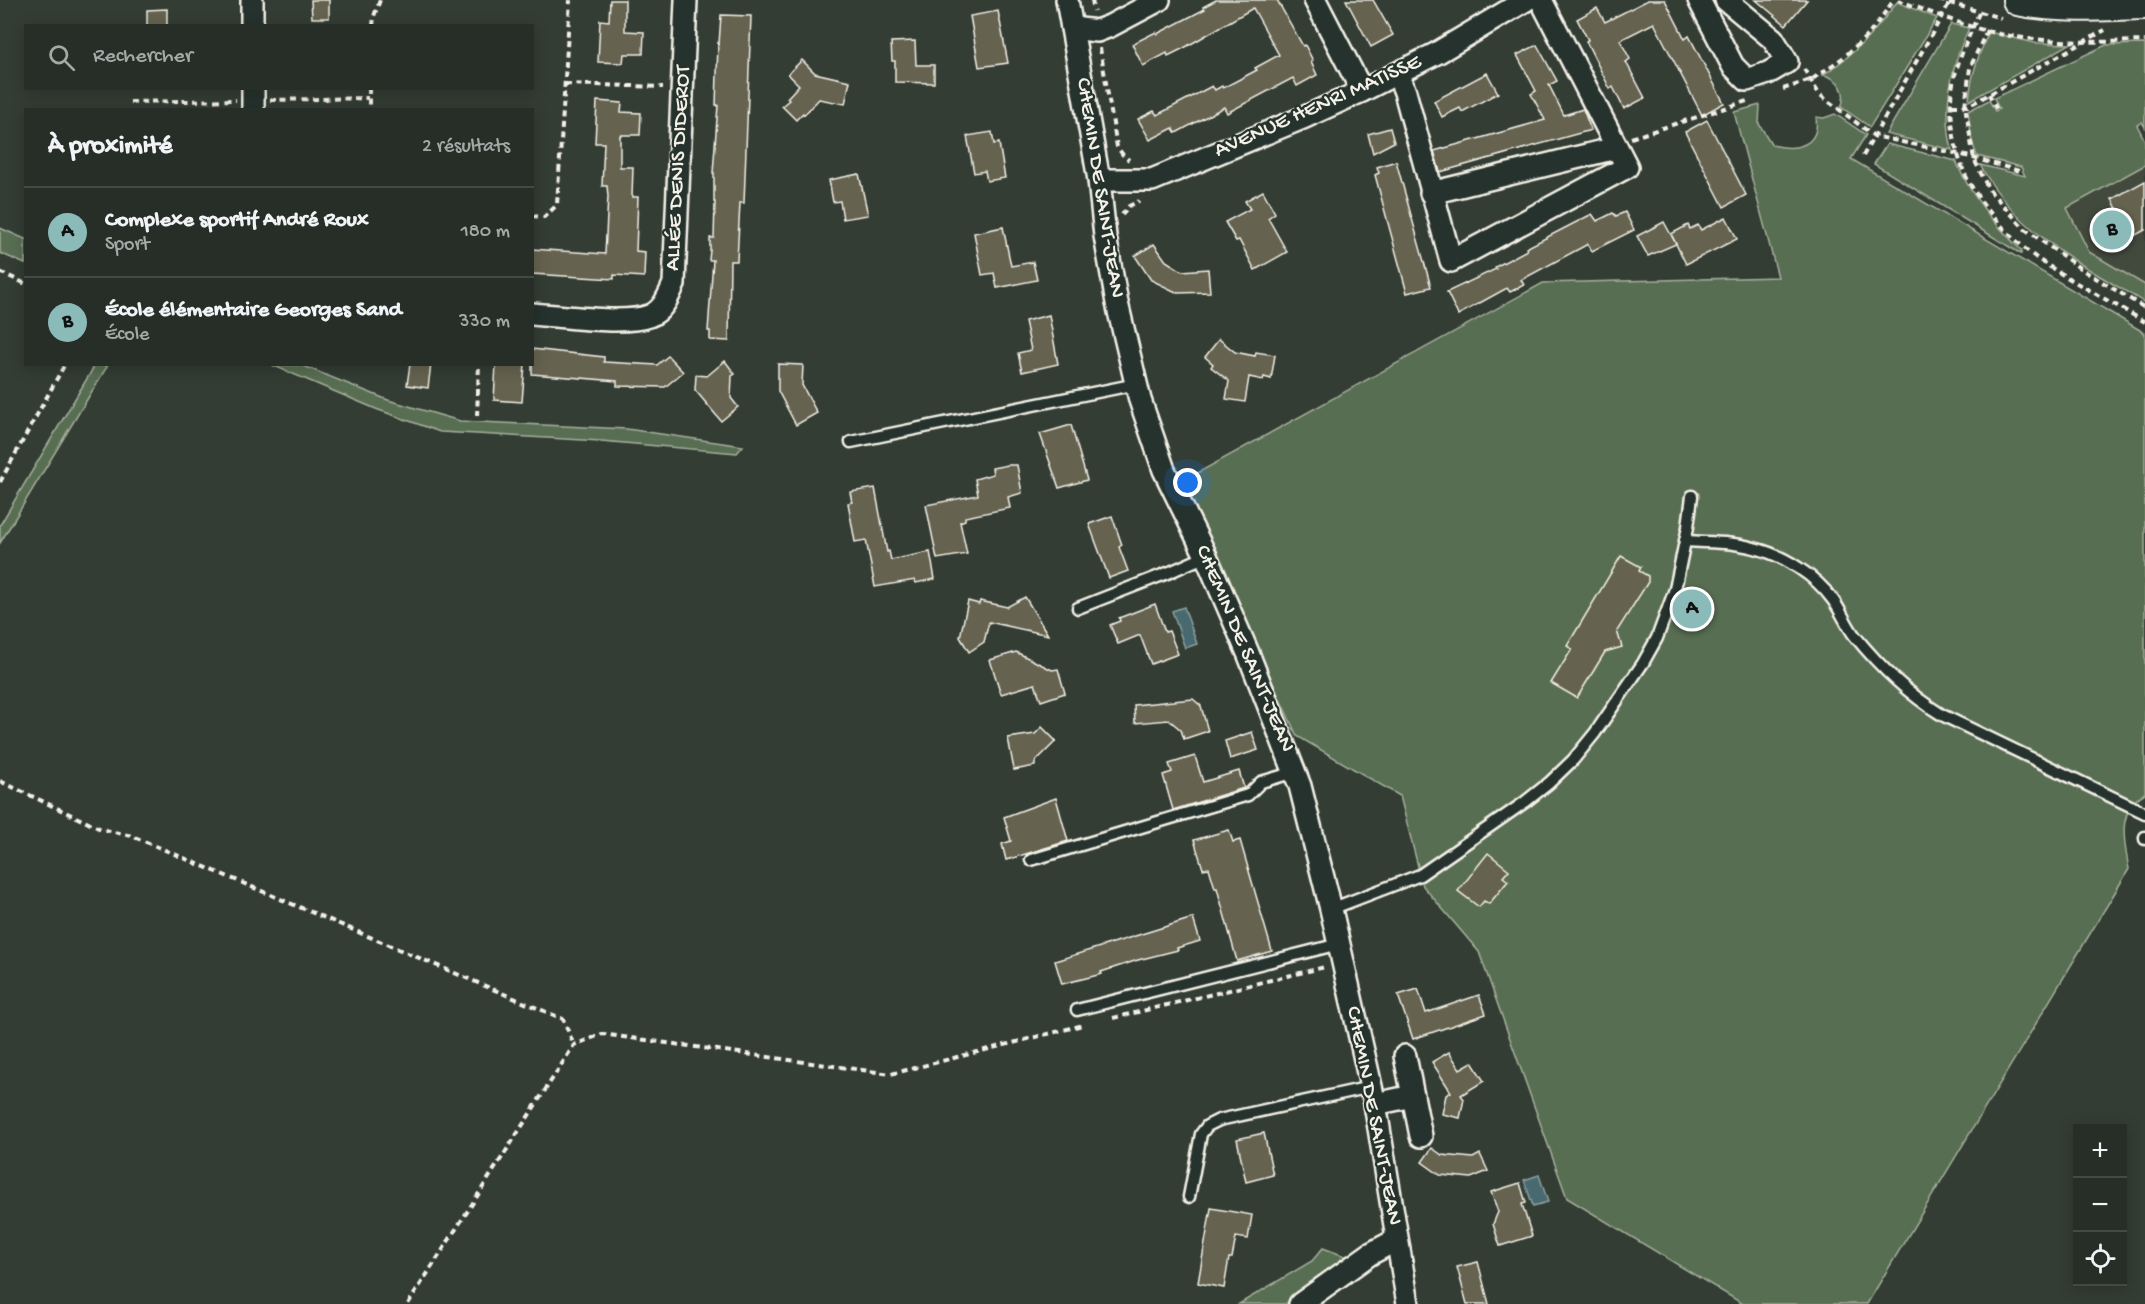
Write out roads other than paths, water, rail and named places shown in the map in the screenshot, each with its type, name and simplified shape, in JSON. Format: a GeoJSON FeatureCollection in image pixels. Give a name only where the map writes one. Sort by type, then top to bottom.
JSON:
{"type":"FeatureCollection","features":[{"type":"Feature","properties":{"kind":"street"},"geometry":{"type":"LineString","coordinates":[[252,0],[252,24]]}},
{"type":"Feature","properties":{"kind":"street","name":"ALLÉE DENIS DIDEROT"},"geometry":{"type":"LineString","coordinates":[[534,314],[629,320],[651,316],[666,303],[674,284],[686,0]]}},
{"type":"Feature","properties":{"kind":"street","name":"CHEMIN DE SAINT-JEAN"},"geometry":{"type":"LineString","coordinates":[[1067,0],[1099,180],[1105,236],[1117,303],[1137,384],[1164,470],[1206,556],[1248,653],[1300,786],[1331,909],[1373,1096],[1408,1304]]}},
{"type":"Feature","properties":{"kind":"street"},"geometry":{"type":"LineString","coordinates":[[1072,28],[1098,31],[1159,0]]}},
{"type":"Feature","properties":{"kind":"street"},"geometry":{"type":"LineString","coordinates":[[1315,0],[1362,91]]}},
{"type":"Feature","properties":{"kind":"street"},"geometry":{"type":"LineString","coordinates":[[1398,74],[1405,92],[1451,261],[1627,167],[1541,0]]}},
{"type":"Feature","properties":{"kind":"street"},"geometry":{"type":"LineString","coordinates":[[1698,0],[1733,66],[1748,80],[1768,73],[1787,62],[1773,39],[1725,0]]}},
{"type":"Feature","properties":{"kind":"street"},"geometry":{"type":"LineString","coordinates":[[2018,0],[2073,7],[2145,4]]}},
{"type":"Feature","properties":{"kind":"street","name":"AVENUE HENRI MATISSE"},"geometry":{"type":"LineString","coordinates":[[1099,180],[1155,188],[1398,74],[1513,4]]}},
{"type":"Feature","properties":{"kind":"street"},"geometry":{"type":"LineString","coordinates":[[253,90],[253,108]]}},
{"type":"Feature","properties":{"kind":"street"},"geometry":{"type":"LineString","coordinates":[[1431,193],[1616,148]]}},
{"type":"Feature","properties":{"kind":"street"},"geometry":{"type":"LineString","coordinates":[[1405,1056],[1421,1136]]}},
{"type":"Feature","properties":{"kind":"street"},"geometry":{"type":"LineString","coordinates":[[1373,1096],[1413,1096]]}},
{"type":"Feature","properties":{"kind":"street"},"geometry":{"type":"LineString","coordinates":[[1299,1304],[1370,1254],[1396,1240]]}},
{"type":"Feature","properties":{"kind":"lane"},"geometry":{"type":"LineString","coordinates":[[851,442],[1137,384]]}},
{"type":"Feature","properties":{"kind":"lane"},"geometry":{"type":"LineString","coordinates":[[1331,909],[1420,875],[1525,802],[1573,760],[1595,734],[1657,639],[1675,589],[1692,496]]}},
{"type":"Feature","properties":{"kind":"lane"},"geometry":{"type":"LineString","coordinates":[[1685,541],[1726,543],[1755,548],[1803,571],[1833,600],[1854,634],[1877,660],[1924,704],[1942,715],[2145,813]]}},
{"type":"Feature","properties":{"kind":"lane"},"geometry":{"type":"LineString","coordinates":[[1078,608],[1206,556]]}},
{"type":"Feature","properties":{"kind":"lane"},"geometry":{"type":"LineString","coordinates":[[1031,860],[1248,795],[1261,782],[1295,772]]}},
{"type":"Feature","properties":{"kind":"lane"},"geometry":{"type":"LineString","coordinates":[[1077,1010],[1341,954]]}},
{"type":"Feature","properties":{"kind":"lane"},"geometry":{"type":"LineString","coordinates":[[1190,1197],[1201,1134],[1207,1126],[1219,1120],[1373,1096]]}},
{"type":"Feature","properties":{"kind":"water"},"geometry":{"type":"Polygon","coordinates":[[[1184,607],[1197,644],[1185,648],[1172,611],[1184,607]]]}},
{"type":"Feature","properties":{"kind":"water"},"geometry":{"type":"Polygon","coordinates":[[[1539,1175],[1548,1202],[1533,1206],[1524,1180],[1539,1175]]]}},
{"type":"Feature","properties":{"kind":"place","name":"École élémentaire Georges Sand"},"geometry":{"type":"Point","coordinates":[2112,230]}},
{"type":"Feature","properties":{"kind":"place","name":"Complexe sportif André Roux"},"geometry":{"type":"Point","coordinates":[1692,609]}}]}
